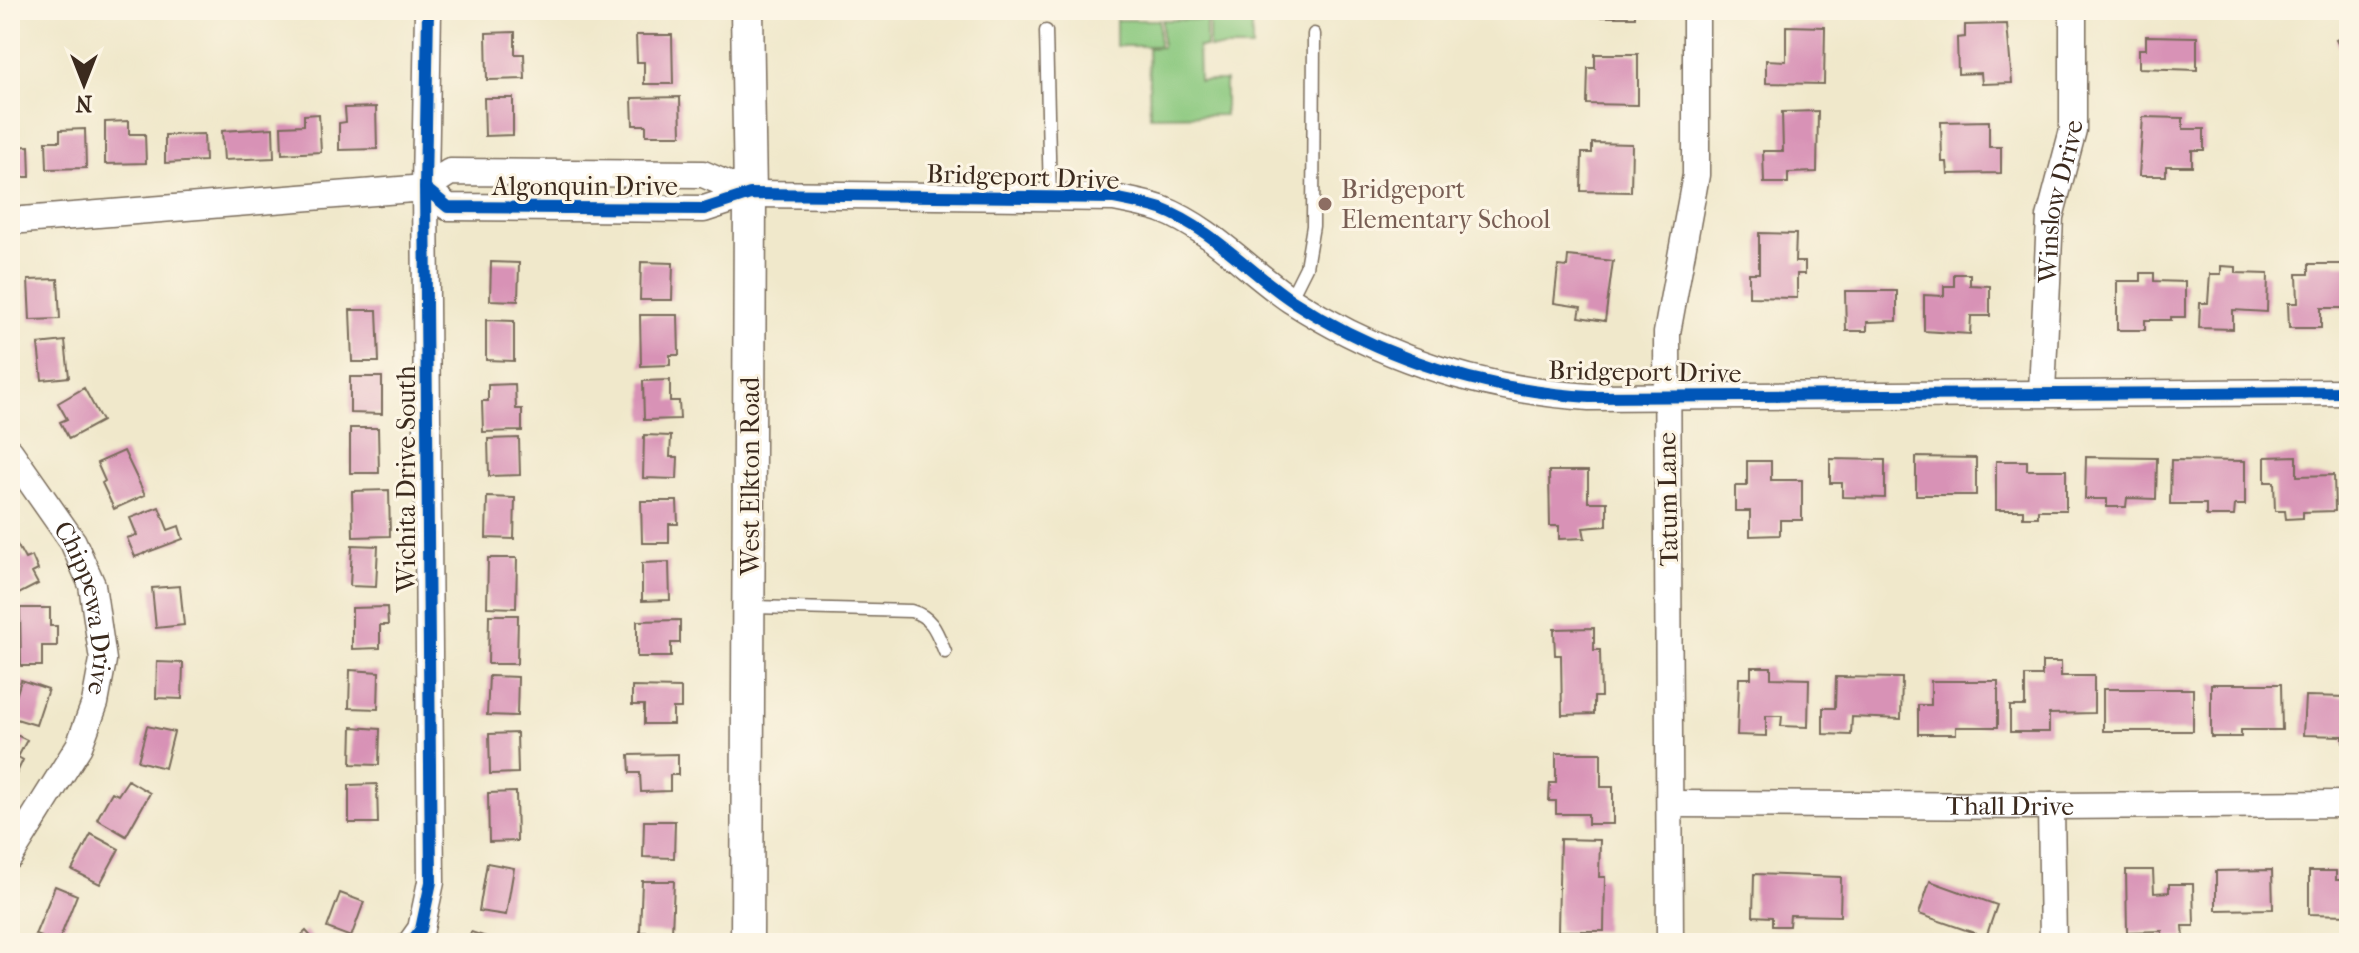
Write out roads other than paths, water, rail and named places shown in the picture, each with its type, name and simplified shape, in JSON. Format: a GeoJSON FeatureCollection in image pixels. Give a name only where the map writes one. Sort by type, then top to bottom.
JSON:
{"type":"FeatureCollection","features":[{"type":"Feature","properties":{"kind":"street","name":"Wichita Drive South"},"geometry":{"type":"LineString","coordinates":[[411,943],[421,929],[431,882],[425,188],[428,10]]}},
{"type":"Feature","properties":{"kind":"street","name":"West Elkton Road"},"geometry":{"type":"LineString","coordinates":[[747,10],[750,194],[747,943]]}},
{"type":"Feature","properties":{"kind":"street","name":"Tatum Lane"},"geometry":{"type":"LineString","coordinates":[[1670,943],[1667,333],[1696,175],[1696,10]]}},
{"type":"Feature","properties":{"kind":"street","name":"Winslow Drive"},"geometry":{"type":"LineString","coordinates":[[2042,392],[2050,217],[2073,130],[2073,10]]}},
{"type":"Feature","properties":{"kind":"street","name":"Algonquin Drive"},"geometry":{"type":"LineString","coordinates":[[10,221],[425,188],[450,172],[703,174],[750,194]]}},
{"type":"Feature","properties":{"kind":"street","name":"Algonquin Drive"},"geometry":{"type":"LineString","coordinates":[[425,188],[448,207],[704,209],[750,194]]}},
{"type":"Feature","properties":{"kind":"street","name":"Bridgeport Drive"},"geometry":{"type":"LineString","coordinates":[[750,194],[1114,198],[1162,209],[1205,233],[1290,299],[1352,336],[1409,360],[1470,379],[1539,394],[1589,397],[2349,392]]}},
{"type":"Feature","properties":{"kind":"street","name":"Chippewa Drive"},"geometry":{"type":"LineString","coordinates":[[10,452],[73,542],[92,585],[103,660],[95,703],[79,746],[10,856]]}},
{"type":"Feature","properties":{"kind":"street","name":"Thall Drive"},"geometry":{"type":"LineString","coordinates":[[1670,804],[2349,804]]}},
{"type":"Feature","properties":{"kind":"street"},"geometry":{"type":"LineString","coordinates":[[2051,806],[2053,943]]}},
{"type":"Feature","properties":{"kind":"lane"},"geometry":{"type":"LineString","coordinates":[[1046,31],[1050,197]]}},
{"type":"Feature","properties":{"kind":"lane"},"geometry":{"type":"LineString","coordinates":[[1290,299],[1306,267],[1313,226],[1314,34]]}},
{"type":"Feature","properties":{"kind":"lane"},"geometry":{"type":"LineString","coordinates":[[750,607],[911,611],[922,614],[931,622],[945,652]]}},
{"type":"Feature","properties":{"kind":"place","name":"Bridgeport Elementary School"},"geometry":{"type":"Point","coordinates":[1325,204]}}]}
